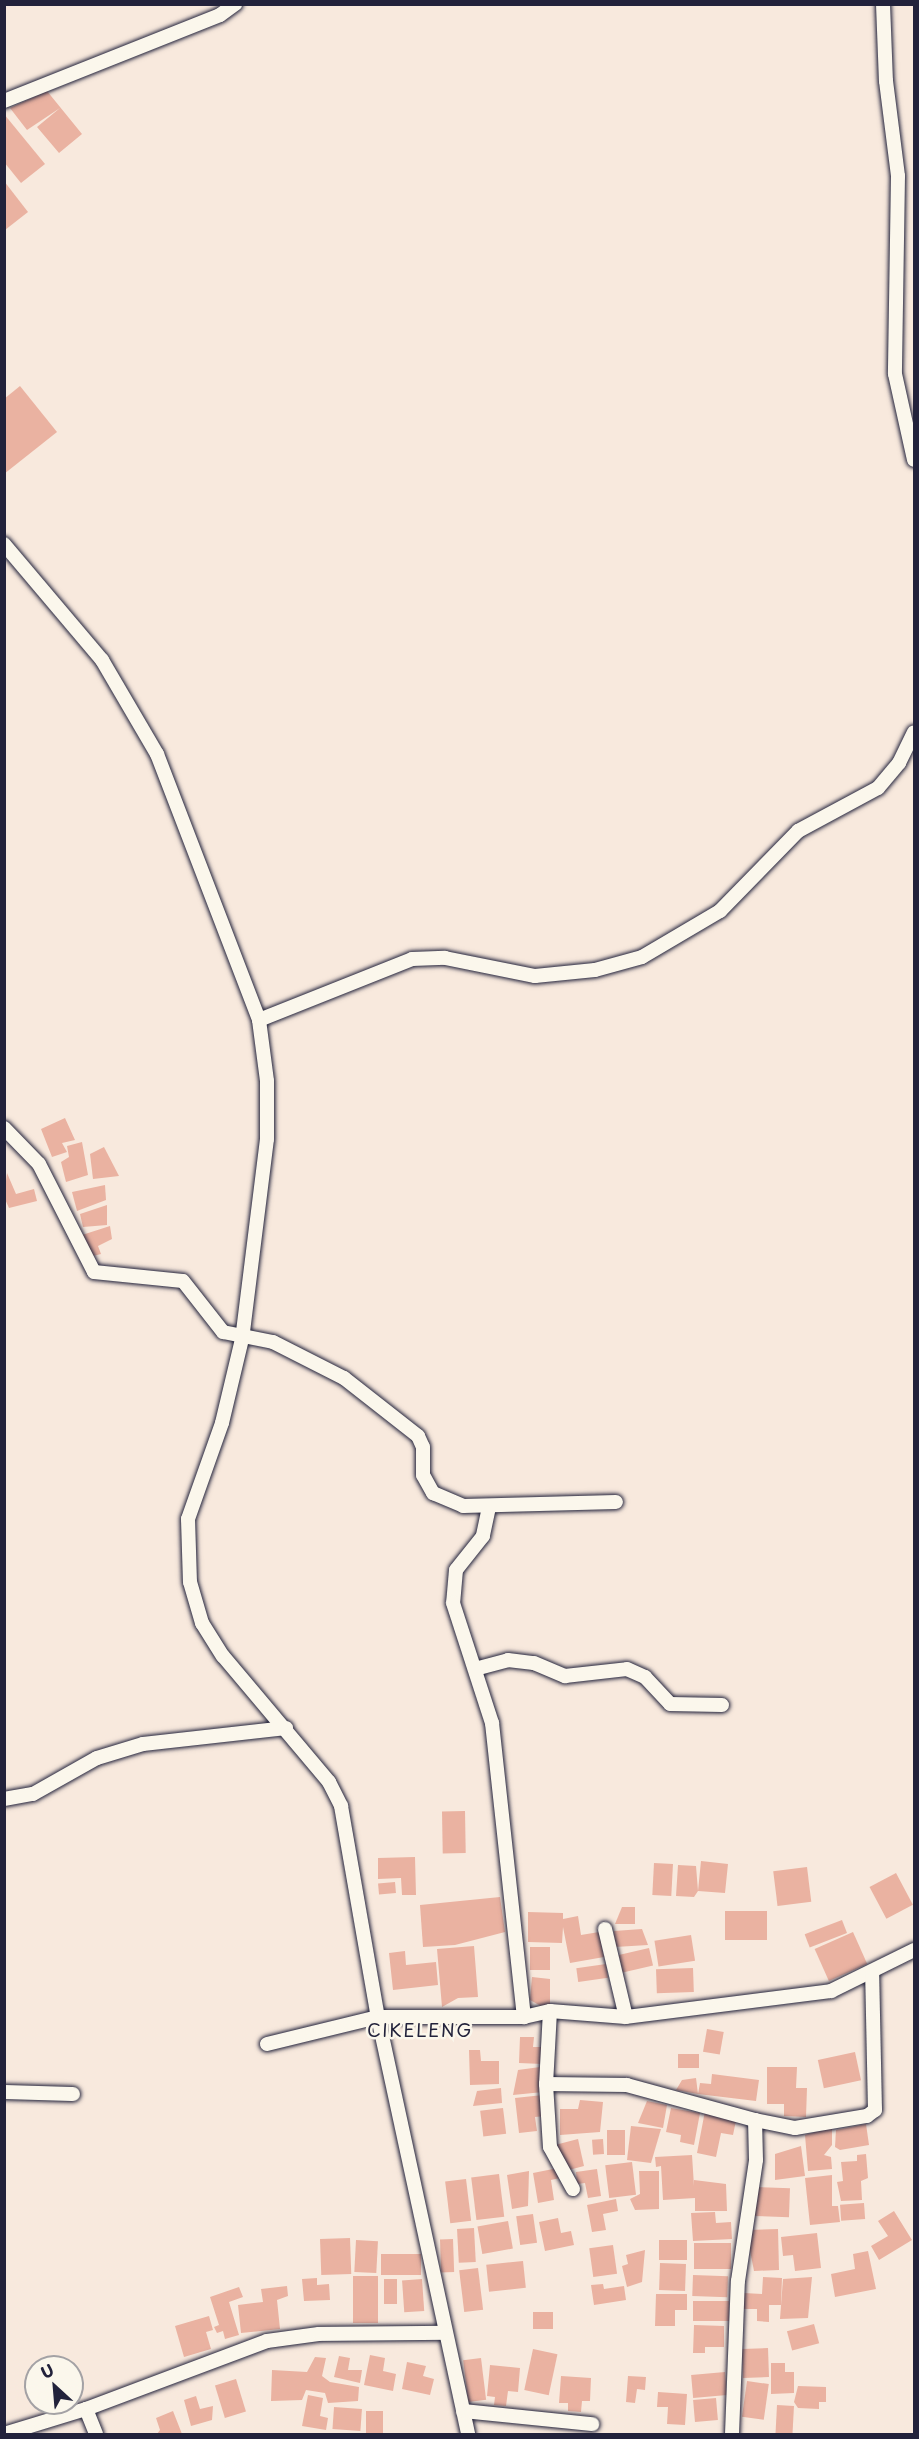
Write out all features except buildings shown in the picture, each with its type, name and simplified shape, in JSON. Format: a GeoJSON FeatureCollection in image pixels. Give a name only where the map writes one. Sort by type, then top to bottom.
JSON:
{"type":"FeatureCollection","features":[{"type":"Feature","properties":{"kind":"street"},"geometry":{"type":"LineString","coordinates":[[4,101],[220,15],[235,4]]}},
{"type":"Feature","properties":{"kind":"street"},"geometry":{"type":"LineString","coordinates":[[883,4],[886,81],[898,176],[895,374],[915,460]]}},
{"type":"Feature","properties":{"kind":"street"},"geometry":{"type":"LineString","coordinates":[[4,544],[102,660],[156,754],[259,1020],[267,1082],[267,1138],[242,1339],[222,1423],[189,1519],[188,1562],[197,1606],[211,1638],[329,1782],[341,1806],[378,2017],[443,2332],[468,2434]]}},
{"type":"Feature","properties":{"kind":"street"},"geometry":{"type":"LineString","coordinates":[[259,1020],[412,959],[445,958],[535,976],[595,970],[642,957],[720,911],[798,831],[878,788],[899,763],[915,732]]}},
{"type":"Feature","properties":{"kind":"street"},"geometry":{"type":"LineString","coordinates":[[4,1128],[39,1164],[94,1272],[183,1281],[223,1332],[242,1339],[273,1342],[344,1378],[418,1436],[423,1447],[423,1475],[433,1493],[463,1506],[616,1502]]}},
{"type":"Feature","properties":{"kind":"street"},"geometry":{"type":"LineString","coordinates":[[489,1507],[483,1536],[456,1570],[454,1587],[456,1621],[475,1669],[492,1723],[524,2017]]}},
{"type":"Feature","properties":{"kind":"street"},"geometry":{"type":"LineString","coordinates":[[475,1669],[508,1660],[534,1663],[565,1676],[627,1669],[645,1677],[670,1704],[722,1705]]}},
{"type":"Feature","properties":{"kind":"street"},"geometry":{"type":"LineString","coordinates":[[4,1799],[33,1794],[97,1758],[142,1744],[286,1728]]}},
{"type":"Feature","properties":{"kind":"street"},"geometry":{"type":"LineString","coordinates":[[605,1929],[626,2017]]}},
{"type":"Feature","properties":{"kind":"street"},"geometry":{"type":"LineString","coordinates":[[267,2044],[378,2017],[524,2017],[550,2011],[626,2017],[831,1991],[915,1950]]}},
{"type":"Feature","properties":{"kind":"street"},"geometry":{"type":"LineString","coordinates":[[546,2084],[627,2085],[755,2120],[795,2128],[867,2116],[875,2110],[872,1972]]}},
{"type":"Feature","properties":{"kind":"street"},"geometry":{"type":"LineString","coordinates":[[550,2011],[546,2084],[550,2146],[573,2189]]}},
{"type":"Feature","properties":{"kind":"street"},"geometry":{"type":"LineString","coordinates":[[4,2092],[73,2094]]}},
{"type":"Feature","properties":{"kind":"street"},"geometry":{"type":"LineString","coordinates":[[732,2434],[738,2281],[756,2160],[755,2120]]}},
{"type":"Feature","properties":{"kind":"street"},"geometry":{"type":"LineString","coordinates":[[4,2434],[86,2409],[267,2341],[319,2334],[443,2332]]}},
{"type":"Feature","properties":{"kind":"street"},"geometry":{"type":"LineString","coordinates":[[86,2409],[96,2434]]}},
{"type":"Feature","properties":{"kind":"street"},"geometry":{"type":"LineString","coordinates":[[463,2410],[592,2424]]}},
{"type":"Feature","properties":{"kind":"district","name":"CIKELENG"},"geometry":{"type":"Point","coordinates":[420,2030]}}]}
